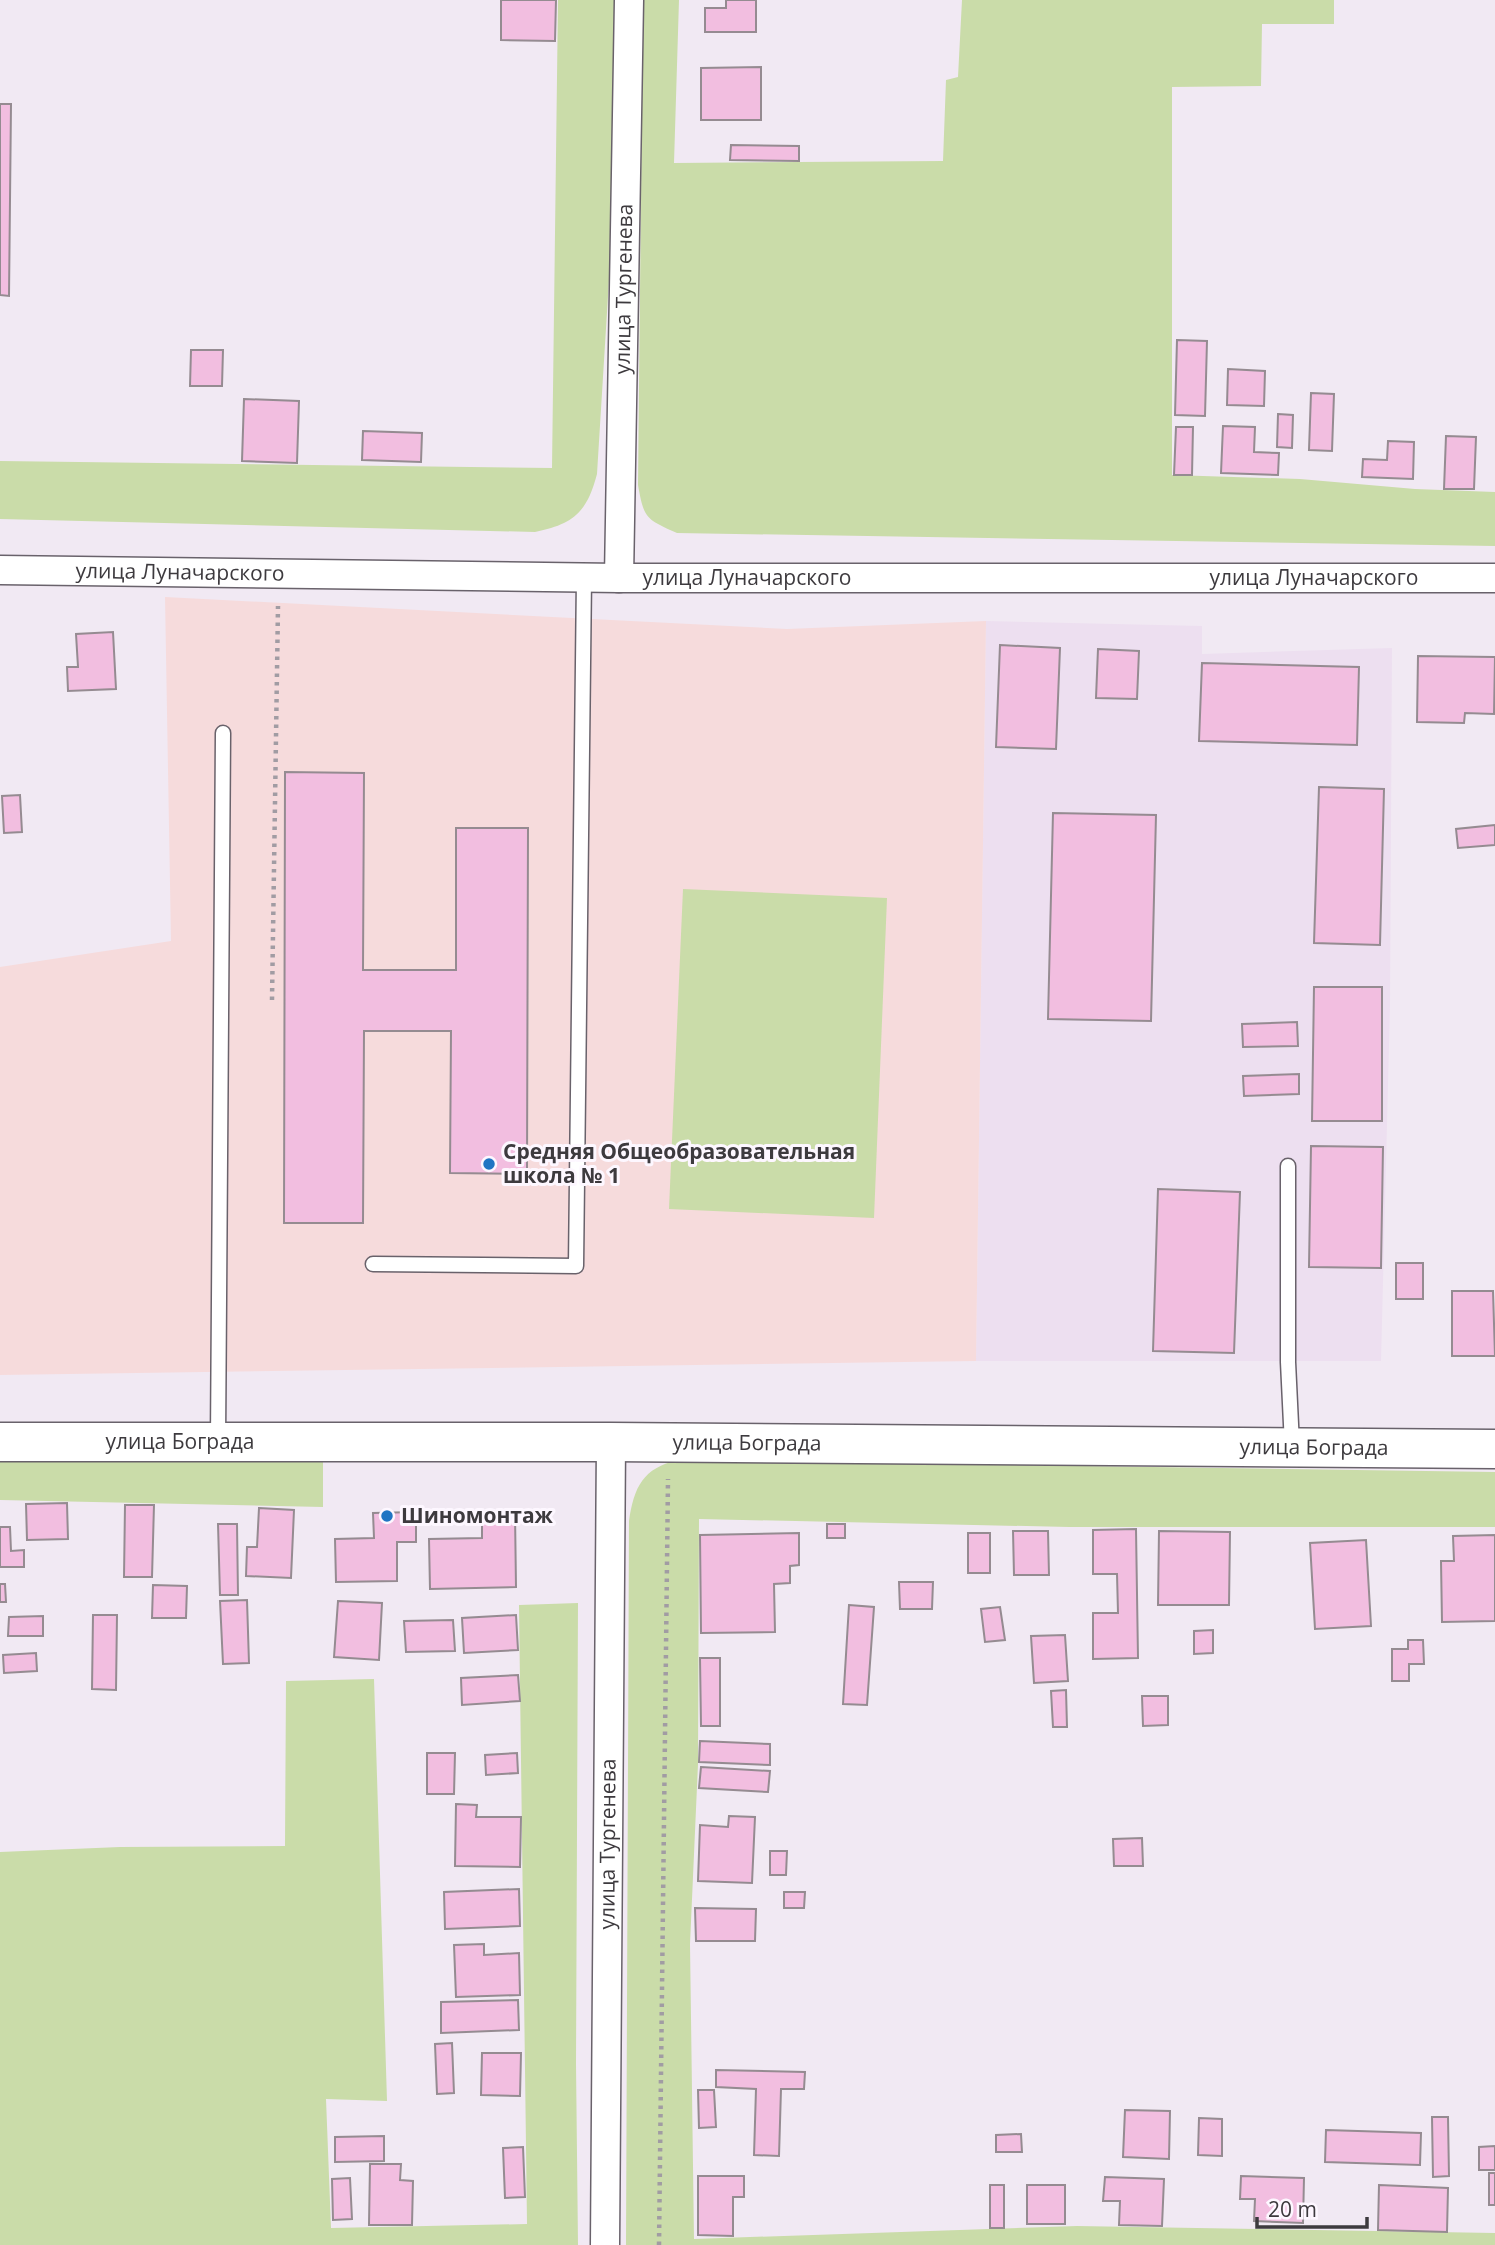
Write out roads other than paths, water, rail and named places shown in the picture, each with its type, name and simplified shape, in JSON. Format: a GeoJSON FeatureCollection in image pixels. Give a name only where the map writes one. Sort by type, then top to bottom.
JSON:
{"type":"FeatureCollection","features":[{"type":"Feature","properties":{"kind":"street","name":"улица Тургенева"},"geometry":{"type":"LineString","coordinates":[[619,578],[629,0]]}},
{"type":"Feature","properties":{"kind":"street","name":"улица Луначарского"},"geometry":{"type":"LineString","coordinates":[[0,570],[619,578],[1495,578]]}},
{"type":"Feature","properties":{"kind":"street","name":"улица Бограда"},"geometry":{"type":"LineString","coordinates":[[0,1442],[611,1442],[1495,1449]]}},
{"type":"Feature","properties":{"kind":"street","name":"улица Тургенева"},"geometry":{"type":"LineString","coordinates":[[605,2245],[611,1442]]}},
{"type":"Feature","properties":{"kind":"lane"},"geometry":{"type":"LineString","coordinates":[[373,1264],[576,1266],[584,577]]}},
{"type":"Feature","properties":{"kind":"lane"},"geometry":{"type":"LineString","coordinates":[[218,1442],[223,733]]}},
{"type":"Feature","properties":{"kind":"lane"},"geometry":{"type":"LineString","coordinates":[[1288,1166],[1288,1362],[1292,1446]]}},
{"type":"Feature","properties":{"kind":"place","name":"Средняя Общеобразовательная школа № 1"},"geometry":{"type":"Point","coordinates":[489,1164]}},
{"type":"Feature","properties":{"kind":"place","name":"Шиномонтаж"},"geometry":{"type":"Point","coordinates":[387,1516]}}]}
